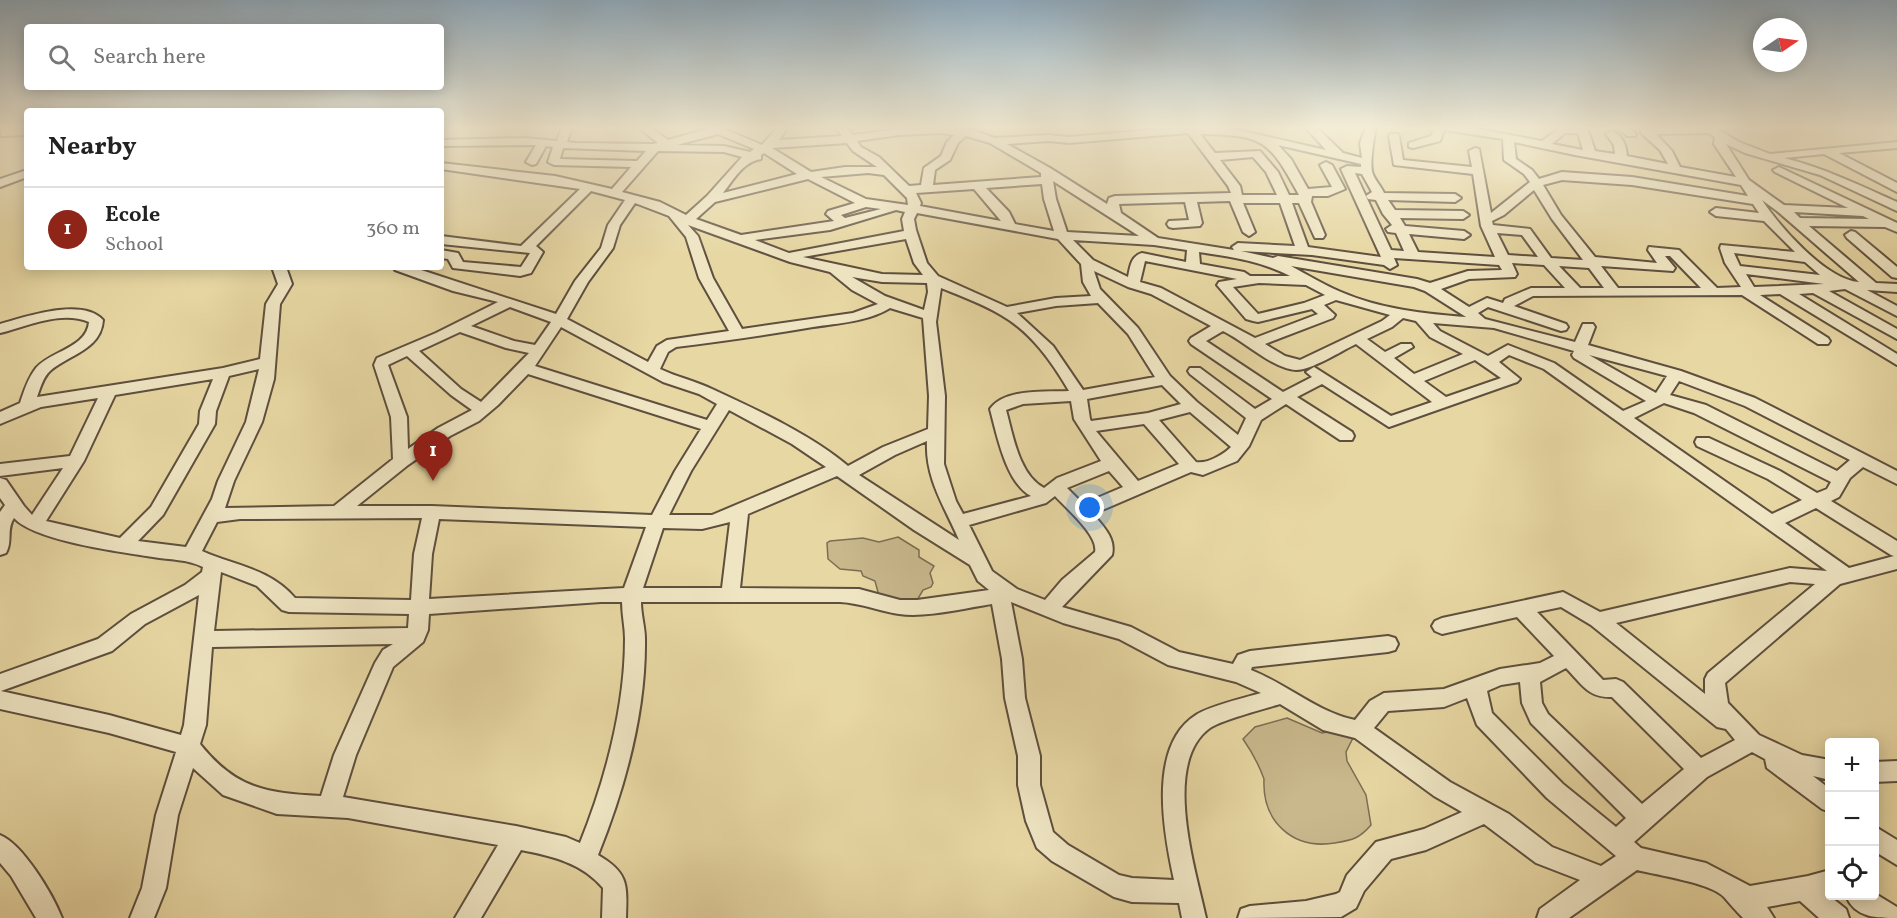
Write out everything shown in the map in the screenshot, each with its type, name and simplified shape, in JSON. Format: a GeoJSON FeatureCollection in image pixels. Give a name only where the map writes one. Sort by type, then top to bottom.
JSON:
{"type":"FeatureCollection","features":[{"type":"Feature","properties":{"kind":"street"},"geometry":{"type":"LineString","coordinates":[[469,170],[555,180],[590,187],[668,210],[687,220],[788,257],[833,269],[882,278],[933,279],[1005,311],[1030,328],[1066,371],[1079,396],[1078,405],[1087,427],[1111,464],[1135,489]]}},
{"type":"Feature","properties":{"kind":"street"},"geometry":{"type":"LineString","coordinates":[[614,194],[634,170]]}},
{"type":"Feature","properties":{"kind":"street"},"geometry":{"type":"LineString","coordinates":[[687,220],[711,200],[736,170]]}},
{"type":"Feature","properties":{"kind":"street"},"geometry":{"type":"LineString","coordinates":[[798,170],[865,203],[907,208],[1062,236],[1154,241],[1395,278],[1430,288],[1481,321]]}},
{"type":"Feature","properties":{"kind":"street"},"geometry":{"type":"LineString","coordinates":[[711,200],[811,177],[861,170]]}},
{"type":"Feature","properties":{"kind":"street"},"geometry":{"type":"LineString","coordinates":[[873,170],[889,172]]}},
{"type":"Feature","properties":{"kind":"street"},"geometry":{"type":"LineString","coordinates":[[741,239],[844,223],[907,208],[915,203],[909,192],[887,170]]}},
{"type":"Feature","properties":{"kind":"street"},"geometry":{"type":"LineString","coordinates":[[927,187],[929,170]]}},
{"type":"Feature","properties":{"kind":"street"},"geometry":{"type":"LineString","coordinates":[[1038,170],[1114,213],[1154,241]]}},
{"type":"Feature","properties":{"kind":"street"},"geometry":{"type":"LineString","coordinates":[[1223,170],[1234,186],[1237,194],[1235,197],[1249,232]]}},
{"type":"Feature","properties":{"kind":"street"},"geometry":{"type":"LineString","coordinates":[[1270,170],[1286,199],[1291,221],[1303,250]]}},
{"type":"Feature","properties":{"kind":"street"},"geometry":{"type":"LineString","coordinates":[[1291,170],[1304,196],[1318,235]]}},
{"type":"Feature","properties":{"kind":"street"},"geometry":{"type":"LineString","coordinates":[[1114,213],[1113,201],[1115,200],[1235,197],[1286,199],[1339,189],[1329,170]]}},
{"type":"Feature","properties":{"kind":"street"},"geometry":{"type":"LineString","coordinates":[[1347,170],[1376,229],[1395,278]]}},
{"type":"Feature","properties":{"kind":"street"},"geometry":{"type":"LineString","coordinates":[[1368,170],[1413,256]]}},
{"type":"Feature","properties":{"kind":"street"},"geometry":{"type":"LineString","coordinates":[[1525,170],[1536,183],[1556,216],[1615,293]]}},
{"type":"Feature","properties":{"kind":"street"},"geometry":{"type":"LineString","coordinates":[[1675,170],[1747,183],[1798,222],[1872,286]]}},
{"type":"Feature","properties":{"kind":"street"},"geometry":{"type":"LineString","coordinates":[[1738,170],[1767,218],[1808,258],[1825,273],[1897,312]]}},
{"type":"Feature","properties":{"kind":"street"},"geometry":{"type":"LineString","coordinates":[[1779,170],[1822,189],[1894,228]]}},
{"type":"Feature","properties":{"kind":"street"},"geometry":{"type":"LineString","coordinates":[[1811,170],[1893,203]]}},
{"type":"Feature","properties":{"kind":"street"},"geometry":{"type":"LineString","coordinates":[[1862,170],[1897,188]]}},
{"type":"Feature","properties":{"kind":"street"},"geometry":{"type":"LineString","coordinates":[[1430,288],[1468,275],[1510,274],[1487,222],[1478,171]]}},
{"type":"Feature","properties":{"kind":"street"},"geometry":{"type":"LineString","coordinates":[[0,183],[24,174]]}},
{"type":"Feature","properties":{"kind":"street"},"geometry":{"type":"LineString","coordinates":[[844,223],[832,214],[927,187],[978,186],[1046,175]]}},
{"type":"Feature","properties":{"kind":"street"},"geometry":{"type":"LineString","coordinates":[[1046,175],[1050,199],[1062,236],[1088,263],[1133,284],[1156,291],[1255,343],[1280,359],[1296,365],[1303,364],[1395,319],[1400,313]]}},
{"type":"Feature","properties":{"kind":"street"},"geometry":{"type":"LineString","coordinates":[[1487,222],[1536,183],[1562,176],[1642,183],[1757,201]]}},
{"type":"Feature","properties":{"kind":"street"},"geometry":{"type":"LineString","coordinates":[[978,186],[1005,215],[1010,227]]}},
{"type":"Feature","properties":{"kind":"street"},"geometry":{"type":"LineString","coordinates":[[525,250],[535,237],[590,187]]}},
{"type":"Feature","properties":{"kind":"street"},"geometry":{"type":"LineString","coordinates":[[1359,196],[1455,198]]}},
{"type":"Feature","properties":{"kind":"street"},"geometry":{"type":"LineString","coordinates":[[1173,224],[1196,223],[1190,198]]}},
{"type":"Feature","properties":{"kind":"street"},"geometry":{"type":"LineString","coordinates":[[338,512],[402,461],[482,410],[526,368],[560,320],[582,281],[607,249],[614,225],[632,199]]}},
{"type":"Feature","properties":{"kind":"street"},"geometry":{"type":"LineString","coordinates":[[1168,199],[1175,244]]}},
{"type":"Feature","properties":{"kind":"street"},"geometry":{"type":"LineString","coordinates":[[907,208],[911,234],[921,263],[933,279],[935,292],[930,315],[937,396],[936,464],[947,501],[985,576],[1005,595],[1124,633],[1175,658],[1239,674],[1266,685],[1330,724],[1360,730],[1442,789],[1501,822],[1544,855],[1603,878]]}},
{"type":"Feature","properties":{"kind":"street"},"geometry":{"type":"LineString","coordinates":[[1781,208],[1868,214]]}},
{"type":"Feature","properties":{"kind":"street"},"geometry":{"type":"LineString","coordinates":[[668,210],[692,236],[706,278],[739,336]]}},
{"type":"Feature","properties":{"kind":"street"},"geometry":{"type":"LineString","coordinates":[[1716,212],[1767,218]]}},
{"type":"Feature","properties":{"kind":"street"},"geometry":{"type":"LineString","coordinates":[[1389,214],[1463,215]]}},
{"type":"Feature","properties":{"kind":"street"},"geometry":{"type":"LineString","coordinates":[[1487,222],[1526,232],[1547,261],[1577,293]]}},
{"type":"Feature","properties":{"kind":"street"},"geometry":{"type":"LineString","coordinates":[[1798,222],[1894,228]]}},
{"type":"Feature","properties":{"kind":"street"},"geometry":{"type":"LineString","coordinates":[[1812,234],[1878,235],[1894,228]]}},
{"type":"Feature","properties":{"kind":"street"},"geometry":{"type":"LineString","coordinates":[[1376,229],[1464,235]]}},
{"type":"Feature","properties":{"kind":"street"},"geometry":{"type":"LineString","coordinates":[[788,257],[834,246],[911,234]]}},
{"type":"Feature","properties":{"kind":"street"},"geometry":{"type":"LineString","coordinates":[[1851,235],[1897,274]]}},
{"type":"Feature","properties":{"kind":"street"},"geometry":{"type":"LineString","coordinates":[[444,240],[525,250],[534,249],[537,252],[526,270],[520,272],[458,265],[453,256],[444,254]]}},
{"type":"Feature","properties":{"kind":"street"},"geometry":{"type":"LineString","coordinates":[[1193,247],[1193,267]]}},
{"type":"Feature","properties":{"kind":"street"},"geometry":{"type":"LineString","coordinates":[[1212,249],[1232,247],[1303,250],[1387,258],[1413,256],[1668,268],[1654,250],[1674,253],[1714,292]]}},
{"type":"Feature","properties":{"kind":"street"},"geometry":{"type":"LineString","coordinates":[[1808,258],[1726,248],[1747,291],[1823,341]]}},
{"type":"Feature","properties":{"kind":"street"},"geometry":{"type":"LineString","coordinates":[[1133,284],[1138,261],[1142,257],[1259,279],[1307,281]]}},
{"type":"Feature","properties":{"kind":"street"},"geometry":{"type":"LineString","coordinates":[[1254,257],[1277,264],[1335,296],[1421,318],[1481,321],[1676,374],[1750,402],[1897,478]]}},
{"type":"Feature","properties":{"kind":"street"},"geometry":{"type":"LineString","coordinates":[[1088,263],[1087,279],[1131,330],[1165,380],[1241,446]]}},
{"type":"Feature","properties":{"kind":"street"},"geometry":{"type":"LineString","coordinates":[[833,269],[849,283],[889,303],[930,315]]}},
{"type":"Feature","properties":{"kind":"street"},"geometry":{"type":"LineString","coordinates":[[1736,269],[1820,278],[1848,285]]}},
{"type":"Feature","properties":{"kind":"street"},"geometry":{"type":"LineString","coordinates":[[191,554],[212,516],[263,398],[273,304],[285,284],[280,270]]}},
{"type":"Feature","properties":{"kind":"street"},"geometry":{"type":"LineString","coordinates":[[408,270],[560,320],[668,379],[704,391],[798,440],[874,494],[976,560]]}},
{"type":"Feature","properties":{"kind":"street"},"geometry":{"type":"LineString","coordinates":[[1259,279],[1224,285],[1255,318],[1314,304],[1321,305],[1335,296]]}},
{"type":"Feature","properties":{"kind":"street"},"geometry":{"type":"LineString","coordinates":[[1506,308],[1526,293],[1714,292],[1815,289],[1848,285],[1895,289]]}},
{"type":"Feature","properties":{"kind":"street"},"geometry":{"type":"LineString","coordinates":[[1815,289],[1897,335]]}},
{"type":"Feature","properties":{"kind":"street"},"geometry":{"type":"LineString","coordinates":[[1783,290],[1897,360]]}},
{"type":"Feature","properties":{"kind":"street"},"geometry":{"type":"LineString","coordinates":[[1005,311],[1056,302],[1102,298]]}},
{"type":"Feature","properties":{"kind":"street"},"geometry":{"type":"LineString","coordinates":[[402,461],[399,417],[381,365],[385,358],[410,350],[509,302]]}},
{"type":"Feature","properties":{"kind":"street"},"geometry":{"type":"LineString","coordinates":[[1468,313],[1487,302],[1564,320],[1554,342]]}},
{"type":"Feature","properties":{"kind":"street"},"geometry":{"type":"LineString","coordinates":[[652,370],[662,349],[672,343],[739,336],[868,313],[889,303]]}},
{"type":"Feature","properties":{"kind":"street"},"geometry":{"type":"LineString","coordinates":[[1255,343],[1328,315],[1314,304]]}},
{"type":"Feature","properties":{"kind":"street"},"geometry":{"type":"LineString","coordinates":[[0,329],[36,319],[78,313],[96,320],[97,325],[91,337],[43,369],[27,404]]}},
{"type":"Feature","properties":{"kind":"street"},"geometry":{"type":"LineString","coordinates":[[1303,364],[1389,422],[1512,379],[1482,359],[1435,334],[1421,318]]}},
{"type":"Feature","properties":{"kind":"street"},"geometry":{"type":"LineString","coordinates":[[1221,326],[1196,340],[1346,436]]}},
{"type":"Feature","properties":{"kind":"street"},"geometry":{"type":"LineString","coordinates":[[459,327],[511,345],[538,350]]}},
{"type":"Feature","properties":{"kind":"street"},"geometry":{"type":"LineString","coordinates":[[1580,348],[1588,327]]}},
{"type":"Feature","properties":{"kind":"street"},"geometry":{"type":"LineString","coordinates":[[1357,338],[1445,404]]}},
{"type":"Feature","properties":{"kind":"street"},"geometry":{"type":"LineString","coordinates":[[1554,342],[1659,399],[1700,409],[1841,480]]}},
{"type":"Feature","properties":{"kind":"street"},"geometry":{"type":"LineString","coordinates":[[1383,358],[1406,347]]}},
{"type":"Feature","properties":{"kind":"street"},"geometry":{"type":"LineString","coordinates":[[1412,380],[1482,359],[1505,349],[1511,349],[1549,366],[1772,522],[1840,577]]}},
{"type":"Feature","properties":{"kind":"street"},"geometry":{"type":"LineString","coordinates":[[410,350],[456,392],[482,410]]}},
{"type":"Feature","properties":{"kind":"street"},"geometry":{"type":"LineString","coordinates":[[0,419],[27,404],[223,373],[268,362]]}},
{"type":"Feature","properties":{"kind":"street"},"geometry":{"type":"LineString","coordinates":[[526,368],[710,426]]}},
{"type":"Feature","properties":{"kind":"street"},"geometry":{"type":"LineString","coordinates":[[1195,371],[1255,417]]}},
{"type":"Feature","properties":{"kind":"street"},"geometry":{"type":"LineString","coordinates":[[124,545],[157,512],[207,424],[208,411],[223,373]]}},
{"type":"Feature","properties":{"kind":"street"},"geometry":{"type":"LineString","coordinates":[[1623,417],[1659,399],[1676,374]]}},
{"type":"Feature","properties":{"kind":"street"},"geometry":{"type":"LineString","coordinates":[[1081,512],[1190,466],[1203,469],[1231,457],[1241,446],[1255,417],[1284,398],[1322,378]]}},
{"type":"Feature","properties":{"kind":"street"},"geometry":{"type":"LineString","coordinates":[[1048,610],[1069,585],[1103,555],[1105,547],[1102,538],[1081,512],[1049,490],[1029,490],[1010,449],[1000,421],[999,409],[1005,403],[1044,396],[1079,396],[1165,380]]}},
{"type":"Feature","properties":{"kind":"street"},"geometry":{"type":"LineString","coordinates":[[35,524],[76,461],[109,391]]}},
{"type":"Feature","properties":{"kind":"street"},"geometry":{"type":"LineString","coordinates":[[585,859],[596,833],[626,728],[635,635],[630,611],[632,596],[659,522],[696,446],[726,403]]}},
{"type":"Feature","properties":{"kind":"street"},"geometry":{"type":"LineString","coordinates":[[1087,427],[1148,418],[1193,406]]}},
{"type":"Feature","properties":{"kind":"street"},"geometry":{"type":"LineString","coordinates":[[1148,418],[1190,466]]}},
{"type":"Feature","properties":{"kind":"street"},"geometry":{"type":"LineString","coordinates":[[212,516],[240,513],[432,512],[708,522],[844,471],[935,432]]}},
{"type":"Feature","properties":{"kind":"street"},"geometry":{"type":"LineString","coordinates":[[1703,442],[1774,475],[1897,550]]}},
{"type":"Feature","properties":{"kind":"street"},"geometry":{"type":"LineString","coordinates":[[1707,476],[1733,456]]}},
{"type":"Feature","properties":{"kind":"street"},"geometry":{"type":"LineString","coordinates":[[1772,522],[1833,493],[1844,474],[1861,460]]}},
{"type":"Feature","properties":{"kind":"street"},"geometry":{"type":"LineString","coordinates":[[0,470],[76,461]]}},
{"type":"Feature","properties":{"kind":"street"},"geometry":{"type":"LineString","coordinates":[[958,521],[1040,499],[1049,490],[1111,464]]}},
{"type":"Feature","properties":{"kind":"street"},"geometry":{"type":"LineString","coordinates":[[0,484],[23,517],[35,524],[148,550],[191,554],[210,568],[262,579],[276,588],[289,605],[421,607],[559,597],[840,595],[908,607],[1005,595]]}},
{"type":"Feature","properties":{"kind":"street"},"geometry":{"type":"LineString","coordinates":[[0,548],[0,525],[15,504]]}},
{"type":"Feature","properties":{"kind":"street"},"geometry":{"type":"LineString","coordinates":[[730,596],[740,511]]}},
{"type":"Feature","properties":{"kind":"street"},"geometry":{"type":"LineString","coordinates":[[329,807],[345,755],[384,663],[416,636],[421,607],[423,554],[432,512]]}},
{"type":"Feature","properties":{"kind":"street"},"geometry":{"type":"LineString","coordinates":[[1598,620],[1790,575],[1840,577],[1897,562]]}},
{"type":"Feature","properties":{"kind":"street"},"geometry":{"type":"LineString","coordinates":[[142,918],[154,888],[167,815],[195,725],[210,568]]}},
{"type":"Feature","properties":{"kind":"street"},"geometry":{"type":"LineString","coordinates":[[0,683],[105,645],[138,619],[192,591],[210,568]]}},
{"type":"Feature","properties":{"kind":"street"},"geometry":{"type":"LineString","coordinates":[[1825,769],[1800,764],[1751,742],[1719,707],[1714,689],[1715,680],[1840,577]]}},
{"type":"Feature","properties":{"kind":"street"},"geometry":{"type":"LineString","coordinates":[[1005,595],[1015,698],[1029,756],[1029,785],[1037,821],[1045,840],[1060,853],[1114,885],[1132,890],[1189,892]]}},
{"type":"Feature","properties":{"kind":"street"},"geometry":{"type":"LineString","coordinates":[[1442,626],[1563,599],[1598,620],[1825,798]]}},
{"type":"Feature","properties":{"kind":"street"},"geometry":{"type":"LineString","coordinates":[[1521,608],[1599,689],[1616,688],[1699,771]]}},
{"type":"Feature","properties":{"kind":"street"},"geometry":{"type":"LineString","coordinates":[[202,639],[416,636]]}},
{"type":"Feature","properties":{"kind":"street"},"geometry":{"type":"LineString","coordinates":[[1239,674],[1245,661],[1250,659],[1388,644]]}},
{"type":"Feature","properties":{"kind":"street"},"geometry":{"type":"LineString","coordinates":[[1570,657],[1531,677],[1533,706],[1539,717],[1593,774],[1642,818]]}},
{"type":"Feature","properties":{"kind":"street"},"geometry":{"type":"LineString","coordinates":[[1360,730],[1377,707],[1384,702],[1444,698],[1500,677],[1541,671]]}},
{"type":"Feature","properties":{"kind":"street"},"geometry":{"type":"LineString","coordinates":[[1476,686],[1477,701],[1484,718],[1555,791],[1635,858],[1706,875],[1749,898],[1804,889],[1825,883]]}},
{"type":"Feature","properties":{"kind":"street"},"geometry":{"type":"LineString","coordinates":[[1194,918],[1176,829],[1174,779],[1180,752],[1189,734],[1203,721],[1280,695]]}},
{"type":"Feature","properties":{"kind":"street"},"geometry":{"type":"LineString","coordinates":[[0,700],[109,724],[188,746],[205,767],[231,788],[277,804],[371,812],[566,848],[604,871],[615,884],[614,918]]}},
{"type":"Feature","properties":{"kind":"street"},"geometry":{"type":"LineString","coordinates":[[1617,842],[1699,771],[1751,742]]}},
{"type":"Feature","properties":{"kind":"street"},"geometry":{"type":"LineString","coordinates":[[1879,772],[1897,771]]}},
{"type":"Feature","properties":{"kind":"street"},"geometry":{"type":"LineString","coordinates":[[1250,918],[1306,913],[1341,905],[1348,900],[1355,883],[1384,850],[1426,839],[1485,813]]}},
{"type":"Feature","properties":{"kind":"street"},"geometry":{"type":"LineString","coordinates":[[467,918],[516,837]]}},
{"type":"Feature","properties":{"kind":"street"},"geometry":{"type":"LineString","coordinates":[[1879,840],[1897,854]]}},
{"type":"Feature","properties":{"kind":"street"},"geometry":{"type":"LineString","coordinates":[[0,846],[19,868],[50,918]]}},
{"type":"Feature","properties":{"kind":"street"},"geometry":{"type":"LineString","coordinates":[[1557,916],[1603,878],[1635,858]]}},
{"type":"Feature","properties":{"kind":"street"},"geometry":{"type":"LineString","coordinates":[[1722,884],[1761,918]]}},
{"type":"Feature","properties":{"kind":"street"},"geometry":{"type":"LineString","coordinates":[[1804,889],[1837,918]]}},
{"type":"Feature","properties":{"kind":"street"},"geometry":{"type":"LineString","coordinates":[[1864,900],[1893,918]]}},
{"type":"Feature","properties":{"kind":"shaded area"},"geometry":{"type":"Polygon","coordinates":[[[898,537],[919,550],[919,557],[934,566],[930,573],[933,583],[931,587],[923,590],[916,602],[907,604],[879,596],[875,581],[863,576],[861,571],[840,569],[828,559],[827,543],[830,541],[863,538],[879,542],[898,537]]]}},
{"type":"Feature","properties":{"kind":"shaded area"},"geometry":{"type":"Polygon","coordinates":[[[1287,718],[1322,733],[1339,730],[1354,736],[1346,752],[1347,761],[1366,795],[1371,825],[1359,836],[1335,843],[1305,842],[1293,837],[1274,820],[1268,808],[1264,779],[1243,739],[1255,727],[1287,718]]]}},
{"type":"Feature","properties":{"kind":"place","name":"Ecole"},"geometry":{"type":"Point","coordinates":[433,481]}}]}
